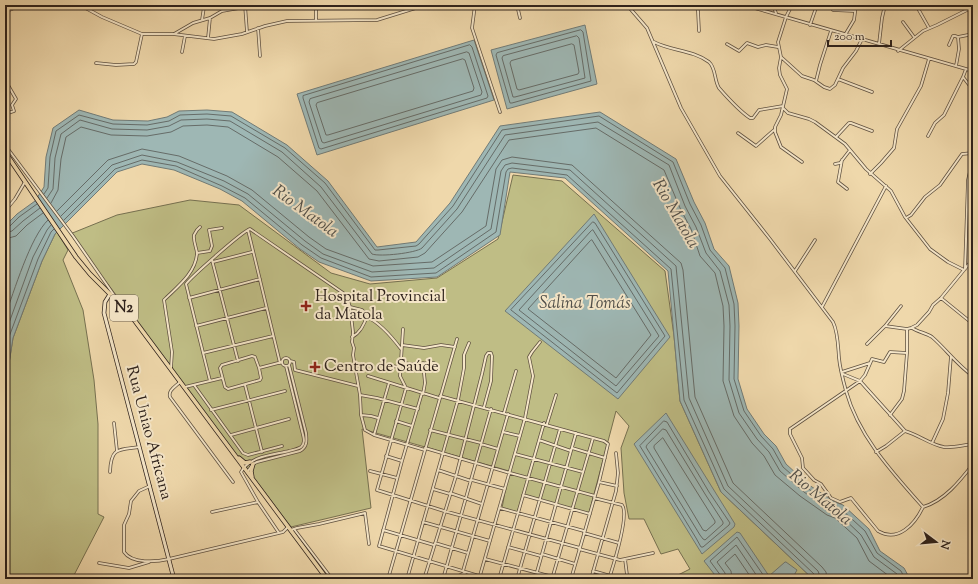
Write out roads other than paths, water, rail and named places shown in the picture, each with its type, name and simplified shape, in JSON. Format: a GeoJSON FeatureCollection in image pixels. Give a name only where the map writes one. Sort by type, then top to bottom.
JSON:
{"type":"FeatureCollection","features":[{"type":"Feature","properties":{"kind":"main road","name":"N2"},"geometry":{"type":"LineString","coordinates":[[5,152],[60,235],[86,270],[119,302],[171,368],[327,579]]}},
{"type":"Feature","properties":{"kind":"main road","name":"Rua Uniao Africana"},"geometry":{"type":"LineString","coordinates":[[110,294],[105,302],[104,313],[174,579]]}},
{"type":"Feature","properties":{"kind":"main road"},"geometry":{"type":"LineString","coordinates":[[234,455],[245,462],[251,463],[253,480]]}},
{"type":"Feature","properties":{"kind":"street"},"geometry":{"type":"LineString","coordinates":[[5,12],[21,5]]}},
{"type":"Feature","properties":{"kind":"street"},"geometry":{"type":"LineString","coordinates":[[80,5],[102,17],[142,34],[173,34],[214,39],[226,38],[287,21],[377,20],[419,6],[441,5]]}},
{"type":"Feature","properties":{"kind":"street"},"geometry":{"type":"LineString","coordinates":[[201,5],[204,7],[202,20]]}},
{"type":"Feature","properties":{"kind":"street"},"geometry":{"type":"LineString","coordinates":[[316,5],[316,20]]}},
{"type":"Feature","properties":{"kind":"street"},"geometry":{"type":"LineString","coordinates":[[475,5],[472,28],[500,112]]}},
{"type":"Feature","properties":{"kind":"street"},"geometry":{"type":"LineString","coordinates":[[517,5],[520,18]]}},
{"type":"Feature","properties":{"kind":"street"},"geometry":{"type":"LineString","coordinates":[[627,5],[644,24],[682,108],[718,174],[835,324],[842,373],[846,391],[856,420],[876,452],[923,507]]}},
{"type":"Feature","properties":{"kind":"street"},"geometry":{"type":"LineString","coordinates":[[696,5],[700,31]]}},
{"type":"Feature","properties":{"kind":"street"},"geometry":{"type":"LineString","coordinates":[[744,5],[879,44],[898,51],[973,71]]}},
{"type":"Feature","properties":{"kind":"street"},"geometry":{"type":"LineString","coordinates":[[773,5],[776,14]]}},
{"type":"Feature","properties":{"kind":"street"},"geometry":{"type":"LineString","coordinates":[[738,133],[756,146],[774,130],[783,107],[787,90],[780,75],[779,68],[781,57],[778,47],[786,17],[792,5]]}},
{"type":"Feature","properties":{"kind":"street"},"geometry":{"type":"LineString","coordinates":[[810,25],[817,5]]}},
{"type":"Feature","properties":{"kind":"street"},"geometry":{"type":"LineString","coordinates":[[845,35],[854,20],[856,5]]}},
{"type":"Feature","properties":{"kind":"street"},"geometry":{"type":"LineString","coordinates":[[879,44],[885,5]]}},
{"type":"Feature","properties":{"kind":"street"},"geometry":{"type":"LineString","coordinates":[[916,5],[930,28]]}},
{"type":"Feature","properties":{"kind":"street"},"geometry":{"type":"LineString","coordinates":[[173,34],[193,23],[210,18],[222,11],[245,6],[248,32]]}},
{"type":"Feature","properties":{"kind":"street"},"geometry":{"type":"LineString","coordinates":[[898,51],[923,30],[973,7]]}},
{"type":"Feature","properties":{"kind":"street"},"geometry":{"type":"LineString","coordinates":[[833,10],[855,11]]}},
{"type":"Feature","properties":{"kind":"street"},"geometry":{"type":"LineString","coordinates":[[208,38],[210,18]]}},
{"type":"Feature","properties":{"kind":"street"},"geometry":{"type":"LineString","coordinates":[[903,22],[914,37]]}},
{"type":"Feature","properties":{"kind":"street"},"geometry":{"type":"LineString","coordinates":[[258,28],[260,56]]}},
{"type":"Feature","properties":{"kind":"street"},"geometry":{"type":"LineString","coordinates":[[816,81],[821,59],[831,31]]}},
{"type":"Feature","properties":{"kind":"street"},"geometry":{"type":"LineString","coordinates":[[96,63],[116,65],[134,64],[136,62],[142,34]]}},
{"type":"Feature","properties":{"kind":"street"},"geometry":{"type":"LineString","coordinates":[[949,45],[953,36],[958,37],[973,34]]}},
{"type":"Feature","properties":{"kind":"street"},"geometry":{"type":"LineString","coordinates":[[182,52],[185,36]]}},
{"type":"Feature","properties":{"kind":"street"},"geometry":{"type":"LineString","coordinates":[[956,66],[959,45],[958,37]]}},
{"type":"Feature","properties":{"kind":"street"},"geometry":{"type":"LineString","coordinates":[[781,57],[802,76],[816,81],[824,88],[830,89],[835,85],[843,68],[856,51],[862,39]]}},
{"type":"Feature","properties":{"kind":"street"},"geometry":{"type":"LineString","coordinates":[[653,42],[666,48],[701,57],[709,62],[713,68],[719,87],[750,118],[753,118],[760,110],[783,107]]}},
{"type":"Feature","properties":{"kind":"street"},"geometry":{"type":"LineString","coordinates":[[727,44],[739,51],[747,43],[758,47],[766,45],[778,47]]}},
{"type":"Feature","properties":{"kind":"street"},"geometry":{"type":"LineString","coordinates":[[870,174],[894,148],[897,129],[921,86],[929,59]]}},
{"type":"Feature","properties":{"kind":"street"},"geometry":{"type":"LineString","coordinates":[[928,136],[935,122],[944,115],[966,69]]}},
{"type":"Feature","properties":{"kind":"street"},"geometry":{"type":"LineString","coordinates":[[963,77],[973,90]]}},
{"type":"Feature","properties":{"kind":"street"},"geometry":{"type":"LineString","coordinates":[[838,79],[872,92]]}},
{"type":"Feature","properties":{"kind":"street"},"geometry":{"type":"LineString","coordinates":[[5,80],[16,100],[12,105],[14,111],[5,114]]}},
{"type":"Feature","properties":{"kind":"street"},"geometry":{"type":"LineString","coordinates":[[783,107],[788,113],[809,119],[836,137],[850,150],[870,174],[891,191],[906,218],[930,249],[948,262],[965,269]]}},
{"type":"Feature","properties":{"kind":"street"},"geometry":{"type":"LineString","coordinates":[[836,137],[851,123],[872,131]]}},
{"type":"Feature","properties":{"kind":"street"},"geometry":{"type":"LineString","coordinates":[[774,130],[781,147],[802,162]]}},
{"type":"Feature","properties":{"kind":"street"},"geometry":{"type":"LineString","coordinates":[[5,145],[69,230],[119,302]]}},
{"type":"Feature","properties":{"kind":"street"},"geometry":{"type":"LineString","coordinates":[[835,164],[838,164],[850,150]]}},
{"type":"Feature","properties":{"kind":"street"},"geometry":{"type":"LineString","coordinates":[[906,218],[911,215],[925,197],[940,185],[962,154],[973,153]]}},
{"type":"Feature","properties":{"kind":"street"},"geometry":{"type":"LineString","coordinates":[[965,269],[968,180],[973,159]]}},
{"type":"Feature","properties":{"kind":"street"},"geometry":{"type":"LineString","coordinates":[[842,160],[838,182],[847,189]]}},
{"type":"Feature","properties":{"kind":"street"},"geometry":{"type":"LineString","coordinates":[[5,211],[15,199],[24,182]]}},
{"type":"Feature","properties":{"kind":"street"},"geometry":{"type":"LineString","coordinates":[[822,307],[886,186]]}},
{"type":"Feature","properties":{"kind":"street"},"geometry":{"type":"LineString","coordinates":[[171,368],[173,358],[164,300],[176,289],[194,266],[197,253],[194,235],[200,227]]}},
{"type":"Feature","properties":{"kind":"street"},"geometry":{"type":"LineString","coordinates":[[197,253],[210,251],[212,246],[209,230],[222,228]]}},
{"type":"Feature","properties":{"kind":"street"},"geometry":{"type":"LineString","coordinates":[[248,230],[273,336],[281,362],[286,366],[304,441],[300,448],[257,459],[244,468],[241,474],[279,533]]}},
{"type":"Feature","properties":{"kind":"street"},"geometry":{"type":"LineString","coordinates":[[210,381],[186,286],[187,282],[248,230]]}},
{"type":"Feature","properties":{"kind":"street"},"geometry":{"type":"LineString","coordinates":[[248,230],[253,231],[343,292],[347,298],[350,307],[353,355],[360,395],[361,415],[365,430],[407,444],[577,490],[613,504],[622,505],[624,508],[624,525],[609,579]]}},
{"type":"Feature","properties":{"kind":"street"},"geometry":{"type":"LineString","coordinates":[[795,272],[815,240]]}},
{"type":"Feature","properties":{"kind":"street"},"geometry":{"type":"LineString","coordinates":[[213,261],[253,252]]}},
{"type":"Feature","properties":{"kind":"street"},"geometry":{"type":"LineString","coordinates":[[885,326],[907,329],[917,325],[973,259]]}},
{"type":"Feature","properties":{"kind":"street"},"geometry":{"type":"LineString","coordinates":[[213,261],[238,360]]}},
{"type":"Feature","properties":{"kind":"street"},"geometry":{"type":"LineString","coordinates":[[189,298],[260,279]]}},
{"type":"Feature","properties":{"kind":"street"},"geometry":{"type":"LineString","coordinates":[[941,298],[973,324]]}},
{"type":"Feature","properties":{"kind":"street"},"geometry":{"type":"LineString","coordinates":[[867,344],[885,326],[901,306]]}},
{"type":"Feature","properties":{"kind":"street"},"geometry":{"type":"LineString","coordinates":[[350,307],[364,311],[367,314],[367,317],[384,330],[401,349]]}},
{"type":"Feature","properties":{"kind":"street"},"geometry":{"type":"LineString","coordinates":[[196,326],[266,308]]}},
{"type":"Feature","properties":{"kind":"street"},"geometry":{"type":"LineString","coordinates":[[352,337],[357,334],[365,323],[367,317]]}},
{"type":"Feature","properties":{"kind":"street"},"geometry":{"type":"LineString","coordinates":[[911,328],[931,337],[963,369],[973,376]]}},
{"type":"Feature","properties":{"kind":"street"},"geometry":{"type":"LineString","coordinates":[[403,329],[400,367],[401,378],[406,388],[377,490],[461,516],[546,538],[614,559],[625,560],[653,553]]}},
{"type":"Feature","properties":{"kind":"street"},"geometry":{"type":"LineString","coordinates":[[890,415],[902,398],[904,391],[907,354],[907,329]]}},
{"type":"Feature","properties":{"kind":"street"},"geometry":{"type":"LineString","coordinates":[[203,353],[273,336]]}},
{"type":"Feature","properties":{"kind":"street"},"geometry":{"type":"LineString","coordinates":[[388,579],[395,550],[457,339]]}},
{"type":"Feature","properties":{"kind":"street"},"geometry":{"type":"LineString","coordinates":[[480,578],[525,418],[533,376],[529,359],[532,352],[540,342]]}},
{"type":"Feature","properties":{"kind":"street"},"geometry":{"type":"LineString","coordinates":[[407,579],[458,400],[464,368],[464,355],[469,343]]}},
{"type":"Feature","properties":{"kind":"street"},"geometry":{"type":"LineString","coordinates":[[402,345],[424,348],[441,345],[455,347]]}},
{"type":"Feature","properties":{"kind":"street"},"geometry":{"type":"LineString","coordinates":[[423,579],[430,562],[434,544],[456,476],[486,356],[491,352],[491,380],[484,407]]}},
{"type":"Feature","properties":{"kind":"street"},"geometry":{"type":"LineString","coordinates":[[842,373],[870,363],[874,359],[885,362],[890,352],[907,354]]}},
{"type":"Feature","properties":{"kind":"street"},"geometry":{"type":"LineString","coordinates":[[252,356],[255,357],[259,368],[260,380],[228,389],[225,386],[220,368],[222,365],[238,360],[252,356]]}},
{"type":"Feature","properties":{"kind":"street"},"geometry":{"type":"LineString","coordinates":[[932,443],[943,419],[948,393],[951,356]]}},
{"type":"Feature","properties":{"kind":"street"},"geometry":{"type":"LineString","coordinates":[[259,368],[281,362],[285,358],[294,362],[295,370],[358,386]]}},
{"type":"Feature","properties":{"kind":"street"},"geometry":{"type":"LineString","coordinates":[[251,463],[300,451],[306,445],[306,433],[289,365],[290,361]]}},
{"type":"Feature","properties":{"kind":"street"},"geometry":{"type":"LineString","coordinates":[[400,362],[405,364],[434,363]]}},
{"type":"Feature","properties":{"kind":"street"},"geometry":{"type":"LineString","coordinates":[[423,363],[426,383],[397,478],[380,547],[395,550],[413,557],[466,572],[480,578],[489,579]]}},
{"type":"Feature","properties":{"kind":"street"},"geometry":{"type":"LineString","coordinates":[[870,363],[865,375],[860,381],[789,430],[802,458],[803,468],[814,480],[821,484],[829,496],[840,502],[849,498],[852,499],[859,509],[868,517],[876,529],[882,534],[898,534],[906,530],[916,519],[923,507],[940,500],[963,477],[973,464]]}},
{"type":"Feature","properties":{"kind":"street"},"geometry":{"type":"LineString","coordinates":[[383,366],[400,367]]}},
{"type":"Feature","properties":{"kind":"street"},"geometry":{"type":"LineString","coordinates":[[504,413],[516,370]]}},
{"type":"Feature","properties":{"kind":"street"},"geometry":{"type":"LineString","coordinates":[[842,373],[860,381],[905,431],[945,447],[973,444]]}},
{"type":"Feature","properties":{"kind":"street"},"geometry":{"type":"LineString","coordinates":[[368,376],[423,394],[458,400],[525,418],[604,441],[608,444],[599,482],[571,579]]}},
{"type":"Feature","properties":{"kind":"street"},"geometry":{"type":"LineString","coordinates":[[185,387],[222,378]]}},
{"type":"Feature","properties":{"kind":"street"},"geometry":{"type":"LineString","coordinates":[[181,382],[170,390],[170,398],[233,482]]}},
{"type":"Feature","properties":{"kind":"street"},"geometry":{"type":"LineString","coordinates":[[374,434],[389,383]]}},
{"type":"Feature","properties":{"kind":"street"},"geometry":{"type":"LineString","coordinates":[[194,385],[211,410],[246,454],[248,455],[262,452],[282,446]]}},
{"type":"Feature","properties":{"kind":"street"},"geometry":{"type":"LineString","coordinates":[[245,385],[262,452]]}},
{"type":"Feature","properties":{"kind":"street"},"geometry":{"type":"LineString","coordinates":[[211,410],[286,391]]}},
{"type":"Feature","properties":{"kind":"street"},"geometry":{"type":"LineString","coordinates":[[360,395],[367,395],[418,409]]}},
{"type":"Feature","properties":{"kind":"street"},"geometry":{"type":"LineString","coordinates":[[498,579],[504,564],[538,440],[556,395]]}},
{"type":"Feature","properties":{"kind":"street"},"geometry":{"type":"LineString","coordinates":[[443,579],[491,409]]}},
{"type":"Feature","properties":{"kind":"street"},"geometry":{"type":"LineString","coordinates":[[462,571],[508,414]]}},
{"type":"Feature","properties":{"kind":"street"},"geometry":{"type":"LineString","coordinates":[[361,415],[378,418]]}},
{"type":"Feature","properties":{"kind":"street"},"geometry":{"type":"LineString","coordinates":[[230,435],[289,419]]}},
{"type":"Feature","properties":{"kind":"street"},"geometry":{"type":"LineString","coordinates":[[396,421],[412,426]]}},
{"type":"Feature","properties":{"kind":"street"},"geometry":{"type":"LineString","coordinates":[[114,423],[117,451]]}},
{"type":"Feature","properties":{"kind":"street"},"geometry":{"type":"LineString","coordinates":[[517,579],[560,429]]}},
{"type":"Feature","properties":{"kind":"street"},"geometry":{"type":"LineString","coordinates":[[430,430],[498,449]]}},
{"type":"Feature","properties":{"kind":"street"},"geometry":{"type":"LineString","coordinates":[[876,452],[905,431]]}},
{"type":"Feature","properties":{"kind":"street"},"geometry":{"type":"LineString","coordinates":[[503,432],[520,436]]}},
{"type":"Feature","properties":{"kind":"street"},"geometry":{"type":"LineString","coordinates":[[534,579],[576,433]]}},
{"type":"Feature","properties":{"kind":"street"},"geometry":{"type":"LineString","coordinates":[[485,559],[536,572],[552,578],[593,438]]}},
{"type":"Feature","properties":{"kind":"street"},"geometry":{"type":"LineString","coordinates":[[538,440],[555,446],[605,458]]}},
{"type":"Feature","properties":{"kind":"street"},"geometry":{"type":"LineString","coordinates":[[110,472],[110,459],[117,451],[140,447]]}},
{"type":"Feature","properties":{"kind":"street"},"geometry":{"type":"LineString","coordinates":[[591,579],[617,486],[618,472],[616,453]]}},
{"type":"Feature","properties":{"kind":"street"},"geometry":{"type":"LineString","coordinates":[[515,454],[583,472]]}},
{"type":"Feature","properties":{"kind":"street"},"geometry":{"type":"LineString","coordinates":[[386,456],[402,461]]}},
{"type":"Feature","properties":{"kind":"street"},"geometry":{"type":"LineString","coordinates":[[247,472],[251,463]]}},
{"type":"Feature","properties":{"kind":"street"},"geometry":{"type":"LineString","coordinates":[[438,470],[505,490]]}},
{"type":"Feature","properties":{"kind":"street"},"geometry":{"type":"LineString","coordinates":[[370,471],[397,478]]}},
{"type":"Feature","properties":{"kind":"street"},"geometry":{"type":"LineString","coordinates":[[599,482],[617,486]]}},
{"type":"Feature","properties":{"kind":"street"},"geometry":{"type":"LineString","coordinates":[[150,486],[139,491],[133,498],[128,518],[124,522],[123,534],[124,554],[133,559],[150,562]]}},
{"type":"Feature","properties":{"kind":"street"},"geometry":{"type":"LineString","coordinates":[[433,489],[466,497],[482,504]]}},
{"type":"Feature","properties":{"kind":"street"},"geometry":{"type":"LineString","coordinates":[[523,495],[590,514]]}},
{"type":"Feature","properties":{"kind":"street"},"geometry":{"type":"LineString","coordinates":[[212,512],[258,502]]}},
{"type":"Feature","properties":{"kind":"street"},"geometry":{"type":"LineString","coordinates":[[500,508],[567,526],[619,543]]}},
{"type":"Feature","properties":{"kind":"street"},"geometry":{"type":"LineString","coordinates":[[99,563],[129,568],[150,562],[169,560],[291,529],[365,513],[369,544]]}},
{"type":"Feature","properties":{"kind":"street"},"geometry":{"type":"LineString","coordinates":[[423,522],[490,540]]}},
{"type":"Feature","properties":{"kind":"street"},"geometry":{"type":"LineString","coordinates":[[291,529],[332,579]]}},
{"type":"Feature","properties":{"kind":"street"},"geometry":{"type":"LineString","coordinates":[[383,530],[468,553]]}},
{"type":"Feature","properties":{"kind":"street"},"geometry":{"type":"LineString","coordinates":[[508,547],[575,564]]}},
{"type":"Feature","properties":{"kind":"street"},"geometry":{"type":"LineString","coordinates":[[625,560],[626,579]]}},
{"type":"Feature","properties":{"kind":"street"},"geometry":{"type":"LineString","coordinates":[[593,571],[621,579]]}},
{"type":"Feature","properties":{"kind":"street"},"geometry":{"type":"LineString","coordinates":[[451,579],[466,572]]}},
{"type":"Feature","properties":{"kind":"water"},"geometry":{"type":"Polygon","coordinates":[[[585,25],[597,84],[507,109],[491,50],[585,25]]]}},
{"type":"Feature","properties":{"kind":"water"},"geometry":{"type":"Polygon","coordinates":[[[474,40],[494,100],[317,155],[297,94],[474,40]]]}},
{"type":"Feature","properties":{"kind":"water","name":"Rio Matola"},"geometry":{"type":"Polygon","coordinates":[[[79,110],[113,120],[148,121],[167,117],[179,111],[207,110],[232,112],[287,145],[328,181],[377,247],[416,242],[450,203],[500,126],[600,112],[676,159],[694,202],[705,223],[714,249],[729,266],[738,303],[738,379],[747,409],[764,434],[776,446],[786,464],[809,485],[835,502],[843,505],[869,529],[880,551],[904,568],[910,579],[813,579],[721,492],[680,401],[668,271],[565,178],[510,172],[500,235],[437,277],[371,281],[319,262],[300,249],[242,201],[220,189],[174,170],[142,164],[117,172],[55,234],[42,261],[13,338],[5,389],[5,226],[17,214],[35,201],[44,187],[46,157],[53,128],[79,110]]]}},
{"type":"Feature","properties":{"kind":"water","name":"Salina Tomás"},"geometry":{"type":"Polygon","coordinates":[[[594,214],[670,337],[618,399],[505,311],[594,214]]]}},
{"type":"Feature","properties":{"kind":"water"},"geometry":{"type":"Polygon","coordinates":[[[666,413],[735,524],[734,527],[702,554],[634,444],[666,413]]]}},
{"type":"Feature","properties":{"kind":"water"},"geometry":{"type":"Polygon","coordinates":[[[737,532],[740,533],[769,576],[786,562],[797,570],[792,579],[718,579],[704,561],[737,532]]]}},
{"type":"Feature","properties":{"kind":"place","name":"Hospital Provincial da Matola"},"geometry":{"type":"Point","coordinates":[306,306]}},
{"type":"Feature","properties":{"kind":"place","name":"Centro de Saúde"},"geometry":{"type":"Point","coordinates":[315,367]}}]}
